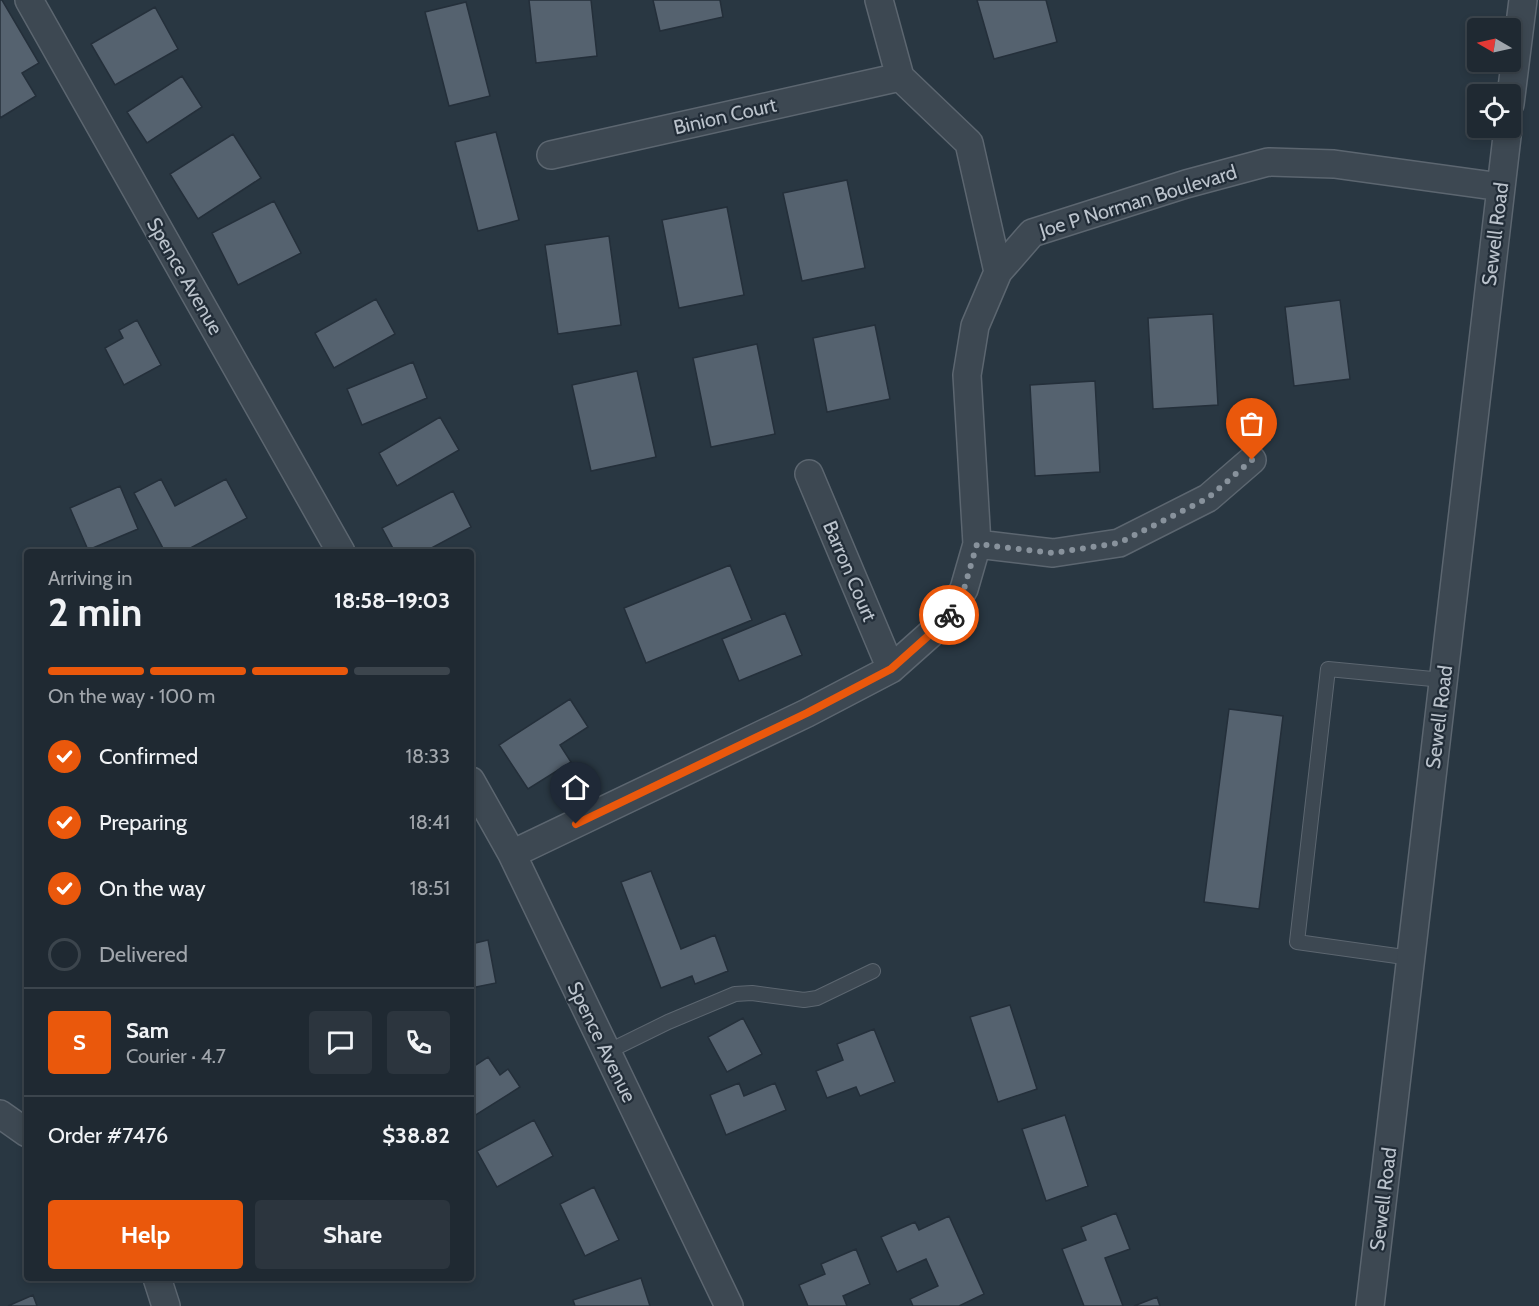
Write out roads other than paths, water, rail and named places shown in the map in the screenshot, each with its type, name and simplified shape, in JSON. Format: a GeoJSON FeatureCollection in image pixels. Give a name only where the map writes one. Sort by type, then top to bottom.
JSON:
{"type":"FeatureCollection","features":[{"type":"Feature","properties":{"kind":"street","name":"Spence Avenue"},"geometry":{"type":"LineString","coordinates":[[28,0],[339,549]]}},
{"type":"Feature","properties":{"kind":"street"},"geometry":{"type":"LineString","coordinates":[[879,0],[900,77],[969,143],[998,272]]}},
{"type":"Feature","properties":{"kind":"street"},"geometry":{"type":"LineString","coordinates":[[1512,84],[1523,0]]}},
{"type":"Feature","properties":{"kind":"street","name":"Binion Court"},"geometry":{"type":"LineString","coordinates":[[550,155],[900,77]]}},
{"type":"Feature","properties":{"kind":"street","name":"Sewell Road"},"geometry":{"type":"LineString","coordinates":[[1370,1306],[1507,138]]}},
{"type":"Feature","properties":{"kind":"street","name":"Joe P Norman Boulevard"},"geometry":{"type":"LineString","coordinates":[[512,854],[807,713],[891,669],[946,620],[964,589],[977,544],[967,375],[975,326],[998,272],[1032,233],[1186,184],[1269,162],[1334,164],[1501,187]]}},
{"type":"Feature","properties":{"kind":"street"},"geometry":{"type":"LineString","coordinates":[[977,544],[1053,553],[1119,543],[1208,498],[1252,460]]}},
{"type":"Feature","properties":{"kind":"street","name":"Barron Court"},"geometry":{"type":"LineString","coordinates":[[809,474],[891,669]]}},
{"type":"Feature","properties":{"kind":"street","name":"Spence Avenue"},"geometry":{"type":"LineString","coordinates":[[474,786],[512,854],[729,1306]]}},
{"type":"Feature","properties":{"kind":"street"},"geometry":{"type":"LineString","coordinates":[[0,1114],[24,1131]]}},
{"type":"Feature","properties":{"kind":"street"},"geometry":{"type":"LineString","coordinates":[[159,1281],[166,1306]]}},
{"type":"Feature","properties":{"kind":"lane"},"geometry":{"type":"LineString","coordinates":[[1411,958],[1297,942],[1329,669],[1443,680]]}},
{"type":"Feature","properties":{"kind":"lane"},"geometry":{"type":"LineString","coordinates":[[607,1052],[668,1022],[735,994],[752,993],[804,1000],[817,998],[873,971]]}}]}
